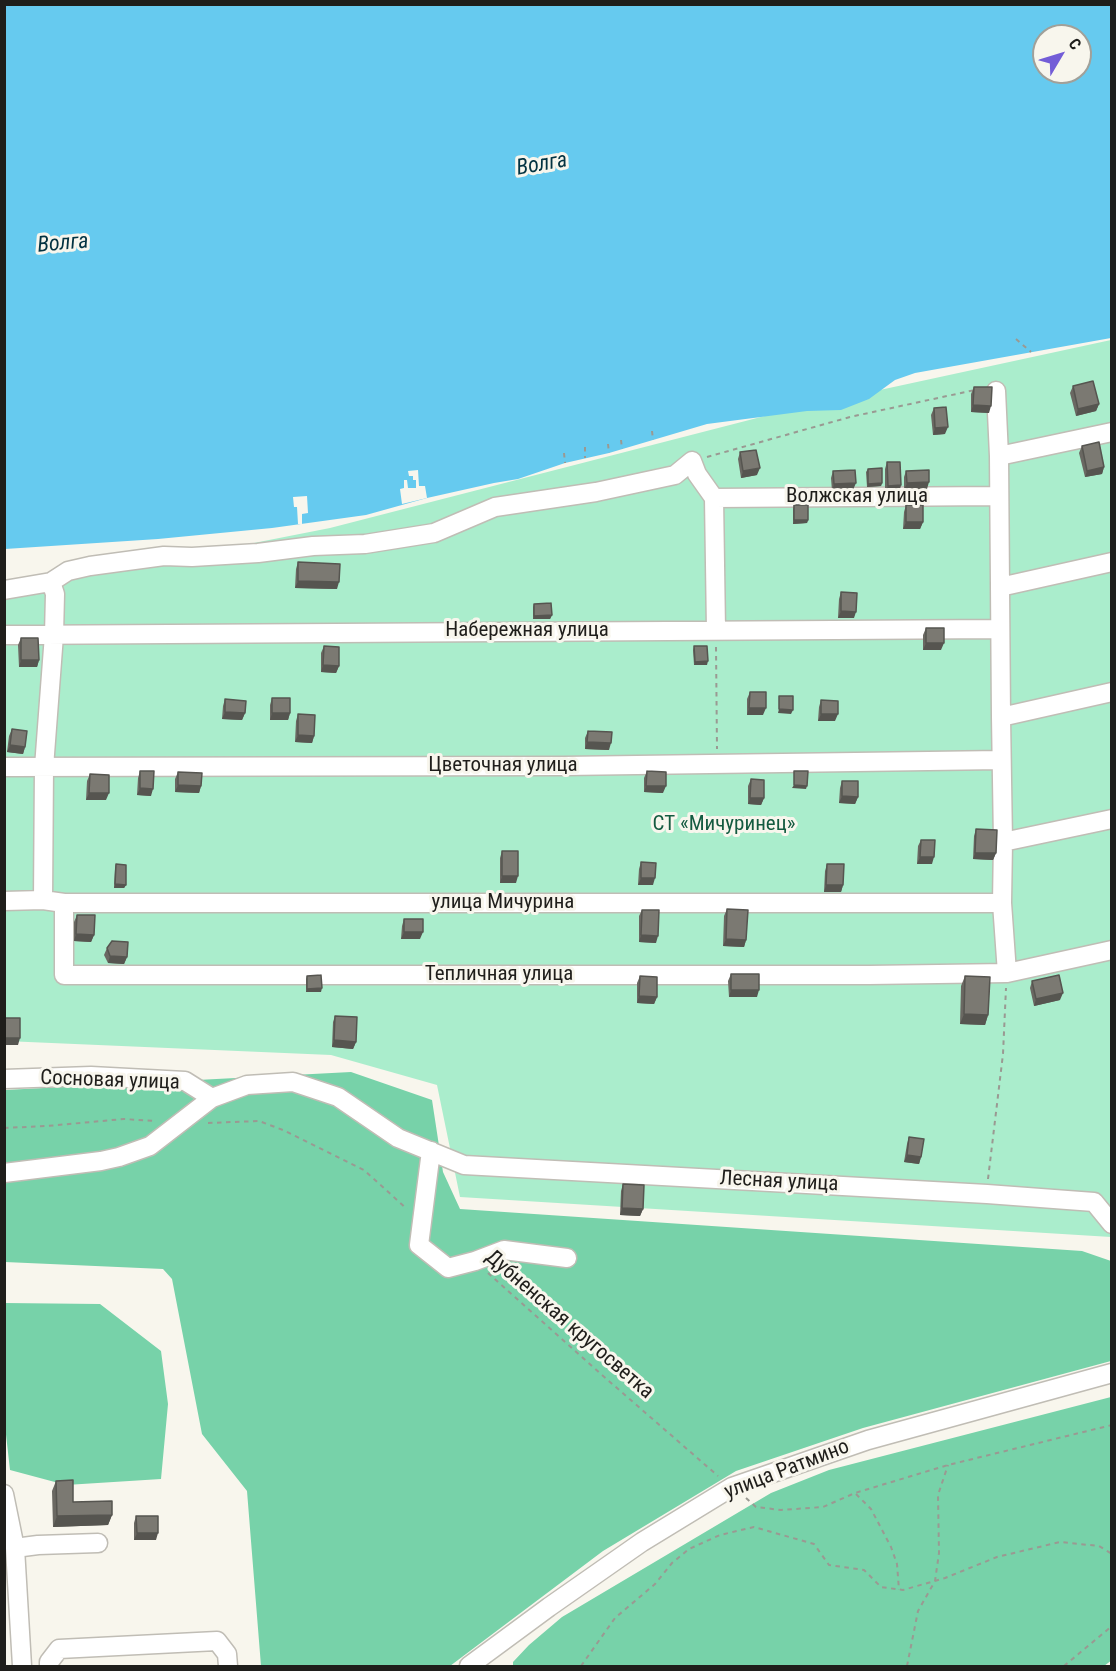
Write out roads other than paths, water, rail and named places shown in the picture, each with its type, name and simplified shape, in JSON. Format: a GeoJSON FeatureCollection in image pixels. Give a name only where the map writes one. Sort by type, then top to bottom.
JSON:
{"type":"FeatureCollection","features":[{"type":"Feature","properties":{"kind":"street"},"geometry":{"type":"LineString","coordinates":[[996,391],[999,456],[1002,903],[1007,973],[1112,950]]}},
{"type":"Feature","properties":{"kind":"street"},"geometry":{"type":"LineString","coordinates":[[999,456],[1112,432]]}},
{"type":"Feature","properties":{"kind":"street"},"geometry":{"type":"LineString","coordinates":[[4,590],[51,582],[68,571],[90,566],[164,556],[258,553],[313,546],[365,544],[434,533],[495,507],[596,492],[675,475],[692,461],[697,474],[714,498],[716,630]]}},
{"type":"Feature","properties":{"kind":"street","name":"Волжская улица"},"geometry":{"type":"LineString","coordinates":[[714,498],[999,496]]}},
{"type":"Feature","properties":{"kind":"street"},"geometry":{"type":"LineString","coordinates":[[1000,587],[1112,562]]}},
{"type":"Feature","properties":{"kind":"street"},"geometry":{"type":"LineString","coordinates":[[43,900],[44,766],[54,635],[55,594],[51,582]]}},
{"type":"Feature","properties":{"kind":"street","name":"Набережная улица"},"geometry":{"type":"LineString","coordinates":[[4,635],[1000,629]]}},
{"type":"Feature","properties":{"kind":"street"},"geometry":{"type":"LineString","coordinates":[[1000,717],[1112,692]]}},
{"type":"Feature","properties":{"kind":"street","name":"Цветочная улица"},"geometry":{"type":"LineString","coordinates":[[4,767],[564,766],[1001,760]]}},
{"type":"Feature","properties":{"kind":"street"},"geometry":{"type":"LineString","coordinates":[[1003,842],[1112,819]]}},
{"type":"Feature","properties":{"kind":"street","name":"улица Мичурина"},"geometry":{"type":"LineString","coordinates":[[4,900],[43,900],[64,903],[1002,903]]}},
{"type":"Feature","properties":{"kind":"street","name":"Тепличная улица"},"geometry":{"type":"LineString","coordinates":[[64,903],[64,975],[1007,973]]}},
{"type":"Feature","properties":{"kind":"street","name":"Сосновая улица"},"geometry":{"type":"LineString","coordinates":[[4,1079],[91,1076],[184,1081],[212,1098]]}},
{"type":"Feature","properties":{"kind":"street","name":"Лесная улица"},"geometry":{"type":"LineString","coordinates":[[4,1173],[119,1157],[150,1146],[212,1098],[247,1085],[293,1082],[339,1097],[398,1138],[464,1165],[1095,1202],[1112,1224]]}},
{"type":"Feature","properties":{"kind":"street"},"geometry":{"type":"LineString","coordinates":[[431,1152],[419,1245],[448,1268],[504,1250],[567,1258]]}},
{"type":"Feature","properties":{"kind":"street","name":"улица Ратмино"},"geometry":{"type":"LineString","coordinates":[[469,1666],[642,1542],[732,1487],[868,1440],[1112,1373]]}},
{"type":"Feature","properties":{"kind":"street"},"geometry":{"type":"LineString","coordinates":[[4,1494],[15,1548],[22,1666]]}},
{"type":"Feature","properties":{"kind":"street"},"geometry":{"type":"LineString","coordinates":[[15,1548],[98,1542]]}},
{"type":"Feature","properties":{"kind":"street"},"geometry":{"type":"LineString","coordinates":[[49,1666],[49,1662],[59,1649],[217,1641],[226,1654],[228,1666]]}},
{"type":"Feature","properties":{"kind":"water","name":"Волга"},"geometry":{"type":"Polygon","coordinates":[[[5,5],[1111,5],[1111,338],[915,373],[895,380],[869,399],[841,410],[807,411],[707,424],[609,453],[565,463],[518,479],[427,498],[366,515],[272,528],[158,539],[5,549],[5,5]]]}},
{"type":"Feature","properties":{"kind":"park label","name":"СТ «Мичуринец»"},"geometry":{"type":"Point","coordinates":[724,825]}}]}
